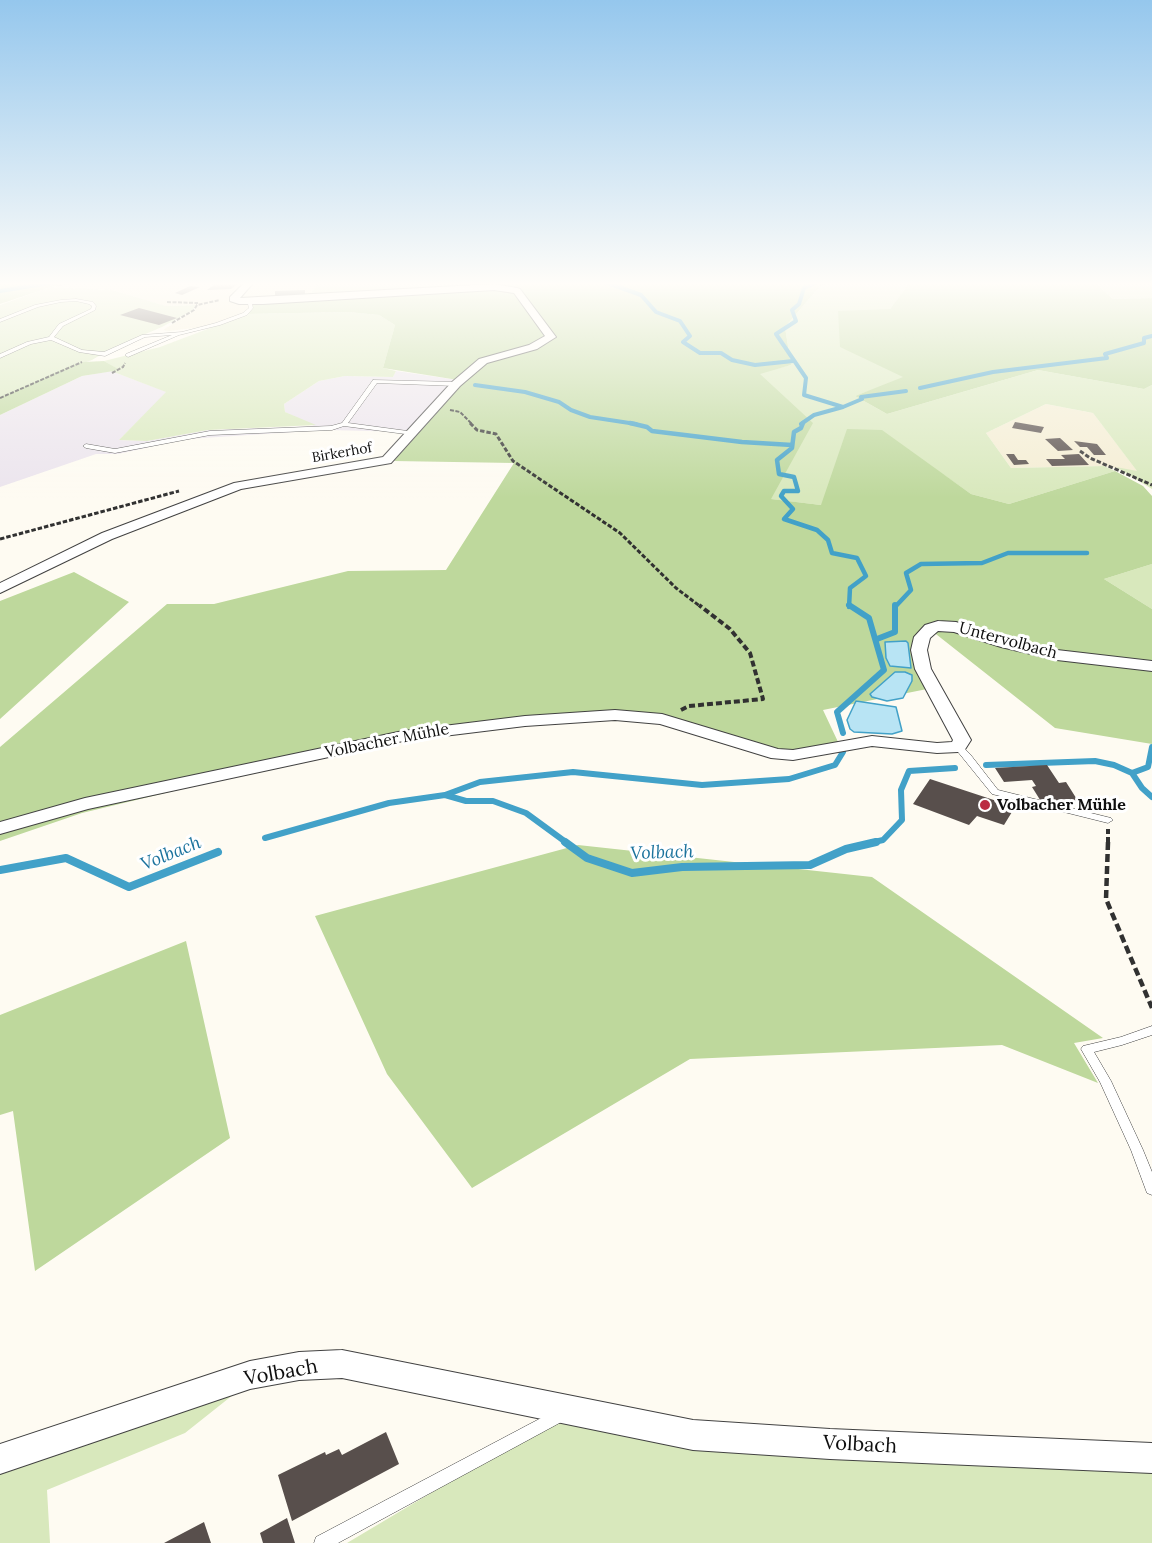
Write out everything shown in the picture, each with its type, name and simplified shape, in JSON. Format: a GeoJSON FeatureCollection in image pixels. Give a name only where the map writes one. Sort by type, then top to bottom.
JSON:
{"type":"FeatureCollection","features":[{"type":"Feature","properties":{"kind":"street","name":"Birkerhof"},"geometry":{"type":"LineString","coordinates":[[0,589],[107,536],[238,486],[387,460],[456,384],[483,361],[507,354]]}},
{"type":"Feature","properties":{"kind":"street","name":"Untervolbach"},"geometry":{"type":"LineString","coordinates":[[958,747],[962,740],[923,669],[919,650],[922,637],[930,628],[944,625],[956,627],[1007,644],[1057,655],[1152,666]]}},
{"type":"Feature","properties":{"kind":"street","name":"Volbacher Mühle"},"geometry":{"type":"LineString","coordinates":[[0,828],[85,804],[403,736],[525,721],[615,715],[662,719],[777,754],[793,755],[872,741],[937,748],[958,747]]}},
{"type":"Feature","properties":{"kind":"street","name":"Volbach"},"geometry":{"type":"LineString","coordinates":[[0,1459],[250,1376],[299,1366],[342,1364],[693,1435],[830,1444],[1152,1458]]}},
{"type":"Feature","properties":{"kind":"lane"},"geometry":{"type":"LineString","coordinates":[[344,424],[375,381],[456,384]]}},
{"type":"Feature","properties":{"kind":"lane"},"geometry":{"type":"LineString","coordinates":[[86,446],[115,451],[202,434],[332,428],[344,424],[412,433]]}},
{"type":"Feature","properties":{"kind":"lane"},"geometry":{"type":"LineString","coordinates":[[958,747],[995,792],[1108,820]]}},
{"type":"Feature","properties":{"kind":"lane"},"geometry":{"type":"LineString","coordinates":[[1152,1030],[1122,1041],[1087,1049],[1128,1130],[1152,1189]]}},
{"type":"Feature","properties":{"kind":"lane"},"geometry":{"type":"LineString","coordinates":[[322,1543],[570,1410]]}},
{"type":"Feature","properties":{"kind":"path"},"geometry":{"type":"LineString","coordinates":[[0,398],[70,366],[105,354]]}},
{"type":"Feature","properties":{"kind":"path"},"geometry":{"type":"LineString","coordinates":[[438,405],[460,412],[477,430],[496,434],[513,461],[620,533],[676,588],[730,629],[750,653],[763,699],[689,706],[662,719]]}},
{"type":"Feature","properties":{"kind":"path"},"geometry":{"type":"LineString","coordinates":[[1080,451],[1090,458],[1152,485]]}},
{"type":"Feature","properties":{"kind":"path"},"geometry":{"type":"LineString","coordinates":[[0,539],[188,490]]}},
{"type":"Feature","properties":{"kind":"path"},"geometry":{"type":"LineString","coordinates":[[1108,820],[1106,899],[1152,1008]]}},
{"type":"Feature","properties":{"kind":"shaded area"},"geometry":{"type":"Polygon","coordinates":[[[111,371],[167,392],[119,440],[147,441],[208,430],[314,426],[285,412],[284,404],[319,381],[345,376],[393,377],[396,371],[458,380],[409,432],[328,430],[187,439],[118,454],[96,454],[0,487],[0,415],[82,376],[111,371]]]}},
{"type":"Feature","properties":{"kind":"shaded area"},"geometry":{"type":"Polygon","coordinates":[[[1046,404],[1093,413],[1138,472],[1104,466],[1011,468],[986,433],[1046,404]]]}},
{"type":"Feature","properties":{"kind":"green space"},"geometry":{"type":"Polygon","coordinates":[[[0,354],[102,354],[92,360],[0,398],[0,354]]]}},
{"type":"Feature","properties":{"kind":"green space"},"geometry":{"type":"Polygon","coordinates":[[[132,354],[387,354],[383,368],[396,371],[393,377],[345,376],[319,381],[284,404],[285,412],[316,425],[208,430],[147,441],[119,440],[166,392],[111,371],[119,370],[104,361],[132,354]]]}},
{"type":"Feature","properties":{"kind":"green space"},"geometry":{"type":"Polygon","coordinates":[[[387,354],[505,354],[481,361],[458,380],[383,368],[387,354]]]}},
{"type":"Feature","properties":{"kind":"green space"},"geometry":{"type":"Polygon","coordinates":[[[506,354],[789,354],[791,365],[760,374],[813,423],[771,499],[821,505],[847,429],[882,430],[971,494],[1009,504],[1115,471],[1143,486],[1152,496],[1152,564],[1104,579],[1152,609],[1152,744],[1055,728],[927,627],[919,635],[927,689],[823,710],[839,744],[779,752],[660,714],[525,716],[407,735],[82,813],[0,841],[0,747],[167,604],[214,604],[348,571],[446,570],[514,463],[394,461],[441,408],[458,384],[486,361],[506,354]]]}},
{"type":"Feature","properties":{"kind":"green space"},"geometry":{"type":"Polygon","coordinates":[[[789,354],[899,354],[904,378],[855,396],[887,414],[1038,370],[1144,389],[1152,385],[1152,489],[1116,467],[1137,471],[1093,413],[1046,404],[986,433],[1011,468],[1104,466],[1115,471],[1009,504],[971,494],[944,475],[821,505],[770,499],[759,373],[791,365],[789,354]]]}},
{"type":"Feature","properties":{"kind":"green space"},"geometry":{"type":"Polygon","coordinates":[[[855,354],[1152,354],[1152,385],[1144,389],[1038,370],[887,414],[855,396],[903,377],[855,354]]]}},
{"type":"Feature","properties":{"kind":"green space"},"geometry":{"type":"Polygon","coordinates":[[[104,361],[120,370],[82,376],[0,415],[0,398],[70,366],[84,362],[104,361]]]}},
{"type":"Feature","properties":{"kind":"green space"},"geometry":{"type":"Polygon","coordinates":[[[1152,564],[1152,609],[1104,579],[1152,564]]]}},
{"type":"Feature","properties":{"kind":"green space"},"geometry":{"type":"Polygon","coordinates":[[[74,572],[129,602],[0,719],[0,601],[74,572]]]}},
{"type":"Feature","properties":{"kind":"green space"},"geometry":{"type":"Polygon","coordinates":[[[578,845],[872,877],[1103,1038],[1074,1043],[1098,1083],[1002,1045],[690,1059],[472,1188],[387,1074],[315,916],[578,845]]]}},
{"type":"Feature","properties":{"kind":"green space"},"geometry":{"type":"Polygon","coordinates":[[[186,941],[230,1138],[35,1271],[13,1111],[0,1115],[0,1015],[186,941]]]}},
{"type":"Feature","properties":{"kind":"green space"},"geometry":{"type":"Polygon","coordinates":[[[248,1383],[185,1433],[47,1490],[50,1543],[0,1543],[0,1468],[248,1383]]]}},
{"type":"Feature","properties":{"kind":"green space"},"geometry":{"type":"Polygon","coordinates":[[[555,1419],[1152,1470],[1152,1543],[347,1543],[555,1419]]]}},
{"type":"Feature","properties":{"kind":"water"},"geometry":{"type":"Polygon","coordinates":[[[906,641],[911,668],[890,666],[886,658],[885,642],[906,641]]]}},
{"type":"Feature","properties":{"kind":"water"},"geometry":{"type":"Polygon","coordinates":[[[895,672],[912,675],[912,681],[903,698],[887,701],[872,697],[870,694],[895,672]]]}},
{"type":"Feature","properties":{"kind":"water"},"geometry":{"type":"Polygon","coordinates":[[[856,701],[896,707],[902,731],[892,734],[854,732],[850,729],[847,720],[856,701]]]}},
{"type":"Feature","properties":{"kind":"building"},"geometry":{"type":"Polygon","coordinates":[[[1015,422],[1044,427],[1041,433],[1012,428],[1015,422]]]}},
{"type":"Feature","properties":{"kind":"building"},"geometry":{"type":"Polygon","coordinates":[[[1060,438],[1073,450],[1058,451],[1045,439],[1060,438]]]}},
{"type":"Feature","properties":{"kind":"building"},"geometry":{"type":"Polygon","coordinates":[[[1074,441],[1097,444],[1106,455],[1094,455],[1087,447],[1080,447],[1074,441]]]}},
{"type":"Feature","properties":{"kind":"building"},"geometry":{"type":"Polygon","coordinates":[[[1006,454],[1014,454],[1018,460],[1026,460],[1029,464],[1014,465],[1006,454]]]}},
{"type":"Feature","properties":{"kind":"building"},"geometry":{"type":"Polygon","coordinates":[[[1079,454],[1089,465],[1052,466],[1046,459],[1065,459],[1061,455],[1079,454]]]}},
{"type":"Feature","properties":{"kind":"building"},"geometry":{"type":"Polygon","coordinates":[[[1047,765],[1059,783],[1066,782],[1078,801],[1042,803],[1032,787],[1036,786],[1032,780],[1004,782],[995,768],[1047,765]]]}},
{"type":"Feature","properties":{"kind":"building"},"geometry":{"type":"Polygon","coordinates":[[[930,779],[1015,807],[1004,825],[977,816],[969,825],[913,804],[930,779]]]}},
{"type":"Feature","properties":{"kind":"building"},"geometry":{"type":"Polygon","coordinates":[[[386,1432],[399,1464],[292,1521],[278,1475],[325,1452],[326,1455],[339,1449],[342,1455],[386,1432]]]}},
{"type":"Feature","properties":{"kind":"building"},"geometry":{"type":"Polygon","coordinates":[[[287,1518],[295,1543],[263,1543],[260,1533],[287,1518]]]}},
{"type":"Feature","properties":{"kind":"building"},"geometry":{"type":"Polygon","coordinates":[[[204,1522],[211,1543],[164,1543],[204,1522]]]}},
{"type":"Feature","properties":{"kind":"waterway"},"geometry":{"type":"LineString","coordinates":[[723,354],[732,360],[755,365],[793,361]]}},
{"type":"Feature","properties":{"kind":"waterway"},"geometry":{"type":"LineString","coordinates":[[790,354],[806,378],[804,395],[843,407]]}},
{"type":"Feature","properties":{"kind":"waterway"},"geometry":{"type":"LineString","coordinates":[[920,388],[993,372],[1107,358],[1105,354]]}},
{"type":"Feature","properties":{"kind":"waterway"},"geometry":{"type":"LineString","coordinates":[[475,385],[525,392],[559,402],[571,410],[590,417],[631,423]]}},
{"type":"Feature","properties":{"kind":"waterway"},"geometry":{"type":"LineString","coordinates":[[843,407],[862,399],[861,397],[906,391]]}},
{"type":"Feature","properties":{"kind":"waterway"},"geometry":{"type":"LineString","coordinates":[[801,424],[814,415],[843,407]]}},
{"type":"Feature","properties":{"kind":"waterway"},"geometry":{"type":"LineString","coordinates":[[631,423],[636,424]]}},
{"type":"Feature","properties":{"kind":"waterway"},"geometry":{"type":"LineString","coordinates":[[631,423],[647,427],[652,431],[742,442],[792,445]]}},
{"type":"Feature","properties":{"kind":"waterway"},"geometry":{"type":"LineString","coordinates":[[803,423],[801,428],[794,432],[792,448],[777,460],[779,474],[794,477],[798,491],[784,491],[781,496],[793,509],[784,519],[817,530],[828,540],[832,553],[857,558],[866,576],[850,588],[849,605]]}},
{"type":"Feature","properties":{"kind":"waterway"},"geometry":{"type":"LineString","coordinates":[[895,607],[911,590],[906,573],[921,564],[982,563],[1008,553],[1087,553]]}},
{"type":"Feature","properties":{"kind":"waterway"},"geometry":{"type":"LineString","coordinates":[[843,733],[837,712],[884,670],[869,618],[849,605]]}},
{"type":"Feature","properties":{"kind":"waterway"},"geometry":{"type":"LineString","coordinates":[[877,639],[895,632],[895,607]]}},
{"type":"Feature","properties":{"kind":"waterway"},"geometry":{"type":"LineString","coordinates":[[1132,773],[1148,767],[1152,747]]}},
{"type":"Feature","properties":{"kind":"waterway"},"geometry":{"type":"LineString","coordinates":[[445,795],[480,782],[573,772],[702,785],[789,779],[835,765],[843,752]]}},
{"type":"Feature","properties":{"kind":"waterway","name":"Volbach"},"geometry":{"type":"LineString","coordinates":[[986,765],[1095,761],[1114,765],[1132,773]]}},
{"type":"Feature","properties":{"kind":"waterway","name":"Volbach"},"geometry":{"type":"LineString","coordinates":[[870,843],[883,840],[902,820],[901,790],[909,771],[955,768]]}},
{"type":"Feature","properties":{"kind":"waterway","name":"Volbach"},"geometry":{"type":"LineString","coordinates":[[1132,773],[1142,788],[1152,797]]}},
{"type":"Feature","properties":{"kind":"waterway","name":"Volbach"},"geometry":{"type":"LineString","coordinates":[[265,838],[389,803],[445,795]]}},
{"type":"Feature","properties":{"kind":"waterway","name":"Volbach"},"geometry":{"type":"LineString","coordinates":[[445,795],[466,801],[493,801],[526,813],[567,843]]}},
{"type":"Feature","properties":{"kind":"waterway","name":"Volbach"},"geometry":{"type":"LineString","coordinates":[[565,842],[587,858],[632,873],[682,867],[810,865],[846,849],[876,842]]}},
{"type":"Feature","properties":{"kind":"waterway","name":"Volbach"},"geometry":{"type":"LineString","coordinates":[[0,870],[66,858],[129,887],[218,852]]}},
{"type":"Feature","properties":{"kind":"place","name":"Volbacher Mühle"},"geometry":{"type":"Point","coordinates":[985,805]}}]}
